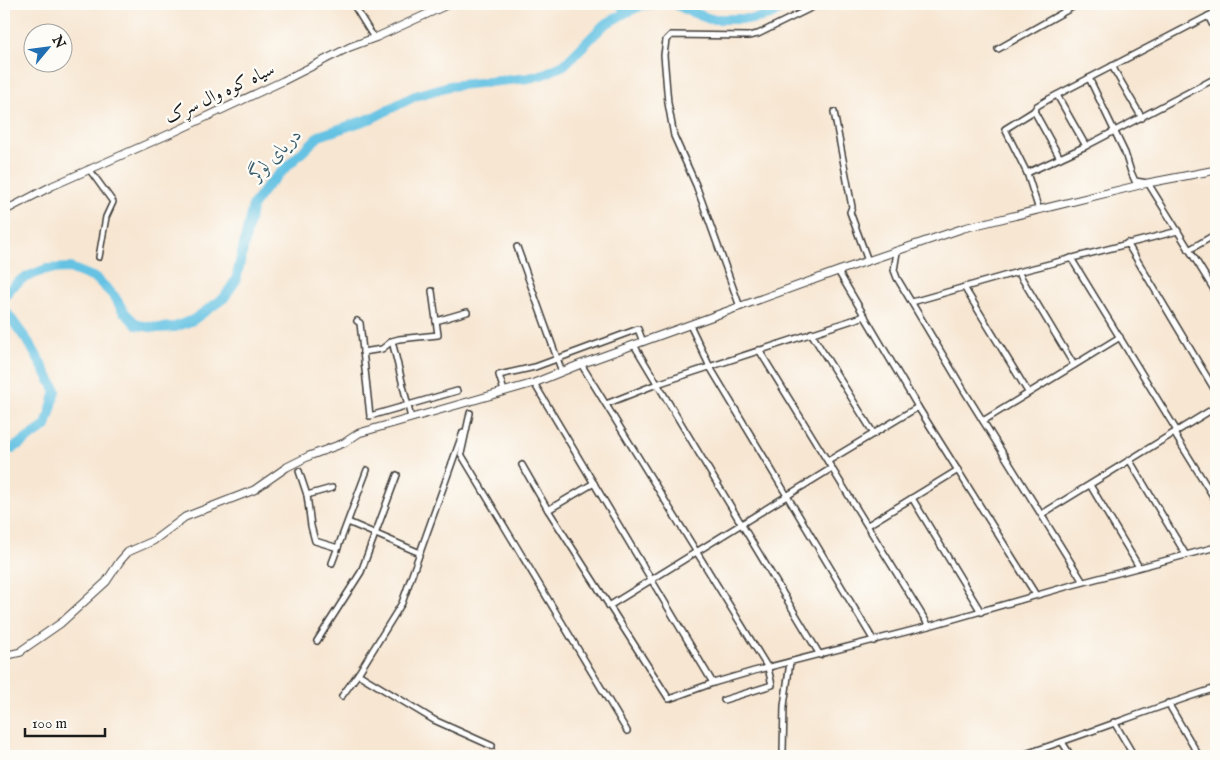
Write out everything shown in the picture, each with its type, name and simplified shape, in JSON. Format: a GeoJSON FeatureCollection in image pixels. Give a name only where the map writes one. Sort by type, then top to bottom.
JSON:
{"type":"FeatureCollection","features":[{"type":"Feature","properties":{"kind":"street"},"geometry":{"type":"LineString","coordinates":[[353,4],[374,38]]}},
{"type":"Feature","properties":{"kind":"street","name":"سیاه کوه وال سړک"},"geometry":{"type":"LineString","coordinates":[[4,211],[52,186],[267,89],[350,47],[449,4]]}},
{"type":"Feature","properties":{"kind":"street"},"geometry":{"type":"LineString","coordinates":[[740,305],[696,185],[674,136],[668,103],[664,55],[666,40],[672,35],[733,37],[758,34],[819,4]]}},
{"type":"Feature","properties":{"kind":"street"},"geometry":{"type":"LineString","coordinates":[[998,49],[1078,4]]}},
{"type":"Feature","properties":{"kind":"street"},"geometry":{"type":"LineString","coordinates":[[1039,210],[1027,173],[1005,129],[1034,111],[1037,106],[1216,12]]}},
{"type":"Feature","properties":{"kind":"street"},"geometry":{"type":"LineString","coordinates":[[1208,16],[1216,31]]}},
{"type":"Feature","properties":{"kind":"street"},"geometry":{"type":"LineString","coordinates":[[1112,66],[1142,118]]}},
{"type":"Feature","properties":{"kind":"street"},"geometry":{"type":"LineString","coordinates":[[1089,78],[1115,131],[1135,181],[1148,183],[1216,293]]}},
{"type":"Feature","properties":{"kind":"street"},"geometry":{"type":"LineString","coordinates":[[1027,173],[1142,118],[1216,78]]}},
{"type":"Feature","properties":{"kind":"street"},"geometry":{"type":"LineString","coordinates":[[1057,95],[1086,146]]}},
{"type":"Feature","properties":{"kind":"street"},"geometry":{"type":"LineString","coordinates":[[1034,111],[1060,158]]}},
{"type":"Feature","properties":{"kind":"street"},"geometry":{"type":"LineString","coordinates":[[834,112],[852,207],[850,212],[868,260]]}},
{"type":"Feature","properties":{"kind":"street"},"geometry":{"type":"LineString","coordinates":[[89,170],[114,202],[106,217],[99,258]]}},
{"type":"Feature","properties":{"kind":"street"},"geometry":{"type":"LineString","coordinates":[[4,656],[21,652],[61,623],[106,582],[128,552],[153,541],[176,522],[254,490],[287,467],[309,456],[344,443],[359,433],[534,383],[740,305],[981,223],[1148,183],[1216,170]]}},
{"type":"Feature","properties":{"kind":"street"},"geometry":{"type":"LineString","coordinates":[[912,302],[1018,272],[1178,231]]}},
{"type":"Feature","properties":{"kind":"street"},"geometry":{"type":"LineString","coordinates":[[1189,250],[1216,234]]}},
{"type":"Feature","properties":{"kind":"street"},"geometry":{"type":"LineString","coordinates":[[1127,243],[1216,392]]}},
{"type":"Feature","properties":{"kind":"street"},"geometry":{"type":"LineString","coordinates":[[517,247],[562,372]]}},
{"type":"Feature","properties":{"kind":"street"},"geometry":{"type":"LineString","coordinates":[[897,252],[894,270],[912,302],[1084,582]]}},
{"type":"Feature","properties":{"kind":"street"},"geometry":{"type":"LineString","coordinates":[[1071,258],[1120,337],[1216,501]]}},
{"type":"Feature","properties":{"kind":"street"},"geometry":{"type":"LineString","coordinates":[[838,271],[918,407],[1036,596]]}},
{"type":"Feature","properties":{"kind":"street"},"geometry":{"type":"LineString","coordinates":[[1018,272],[1074,365]]}},
{"type":"Feature","properties":{"kind":"street"},"geometry":{"type":"LineString","coordinates":[[964,287],[1028,392]]}},
{"type":"Feature","properties":{"kind":"street"},"geometry":{"type":"LineString","coordinates":[[363,352],[382,349],[392,341],[438,335],[432,291]]}},
{"type":"Feature","properties":{"kind":"street"},"geometry":{"type":"LineString","coordinates":[[436,321],[467,312]]}},
{"type":"Feature","properties":{"kind":"street"},"geometry":{"type":"LineString","coordinates":[[606,404],[657,384],[865,316]]}},
{"type":"Feature","properties":{"kind":"street"},"geometry":{"type":"LineString","coordinates":[[357,321],[360,324],[370,416],[457,391]]}},
{"type":"Feature","properties":{"kind":"street"},"geometry":{"type":"LineString","coordinates":[[690,325],[710,367],[874,641]]}},
{"type":"Feature","properties":{"kind":"street"},"geometry":{"type":"LineString","coordinates":[[504,391],[499,375],[535,367],[638,329],[643,342]]}},
{"type":"Feature","properties":{"kind":"street"},"geometry":{"type":"LineString","coordinates":[[811,333],[874,434]]}},
{"type":"Feature","properties":{"kind":"street"},"geometry":{"type":"LineString","coordinates":[[984,421],[1028,392],[1120,337]]}},
{"type":"Feature","properties":{"kind":"street"},"geometry":{"type":"LineString","coordinates":[[392,341],[411,418]]}},
{"type":"Feature","properties":{"kind":"street"},"geometry":{"type":"LineString","coordinates":[[634,345],[820,655]]}},
{"type":"Feature","properties":{"kind":"street"},"geometry":{"type":"LineString","coordinates":[[759,350],[929,626]]}},
{"type":"Feature","properties":{"kind":"street"},"geometry":{"type":"LineString","coordinates":[[581,364],[768,668],[772,685],[724,700]]}},
{"type":"Feature","properties":{"kind":"street"},"geometry":{"type":"LineString","coordinates":[[534,383],[713,683]]}},
{"type":"Feature","properties":{"kind":"street"},"geometry":{"type":"LineString","coordinates":[[471,400],[461,454],[627,731]]}},
{"type":"Feature","properties":{"kind":"street"},"geometry":{"type":"LineString","coordinates":[[828,460],[918,407]]}},
{"type":"Feature","properties":{"kind":"street"},"geometry":{"type":"LineString","coordinates":[[1042,514],[1216,407]]}},
{"type":"Feature","properties":{"kind":"street"},"geometry":{"type":"LineString","coordinates":[[342,696],[358,674],[402,603],[470,413]]}},
{"type":"Feature","properties":{"kind":"street"},"geometry":{"type":"LineString","coordinates":[[1130,461],[1186,555]]}},
{"type":"Feature","properties":{"kind":"street"},"geometry":{"type":"LineString","coordinates":[[522,465],[548,510],[669,699],[713,683],[1216,547]]}},
{"type":"Feature","properties":{"kind":"street"},"geometry":{"type":"LineString","coordinates":[[609,606],[832,468]]}},
{"type":"Feature","properties":{"kind":"street"},"geometry":{"type":"LineString","coordinates":[[332,563],[367,470]]}},
{"type":"Feature","properties":{"kind":"street"},"geometry":{"type":"LineString","coordinates":[[868,525],[958,470]]}},
{"type":"Feature","properties":{"kind":"street"},"geometry":{"type":"LineString","coordinates":[[299,471],[308,495],[311,526],[315,541],[338,548]]}},
{"type":"Feature","properties":{"kind":"street"},"geometry":{"type":"LineString","coordinates":[[317,641],[361,572],[397,475]]}},
{"type":"Feature","properties":{"kind":"street"},"geometry":{"type":"LineString","coordinates":[[548,510],[594,483]]}},
{"type":"Feature","properties":{"kind":"street"},"geometry":{"type":"LineString","coordinates":[[1090,485],[1139,568]]}},
{"type":"Feature","properties":{"kind":"street"},"geometry":{"type":"LineString","coordinates":[[308,495],[332,488]]}},
{"type":"Feature","properties":{"kind":"street"},"geometry":{"type":"LineString","coordinates":[[912,498],[981,612]]}},
{"type":"Feature","properties":{"kind":"street"},"geometry":{"type":"LineString","coordinates":[[348,522],[420,553]]}},
{"type":"Feature","properties":{"kind":"street"},"geometry":{"type":"LineString","coordinates":[[782,751],[784,706],[790,662]]}},
{"type":"Feature","properties":{"kind":"street"},"geometry":{"type":"LineString","coordinates":[[358,674],[434,720],[492,746]]}},
{"type":"Feature","properties":{"kind":"street"},"geometry":{"type":"LineString","coordinates":[[1019,756],[1216,688]]}},
{"type":"Feature","properties":{"kind":"street"},"geometry":{"type":"LineString","coordinates":[[1168,703],[1199,756]]}},
{"type":"Feature","properties":{"kind":"street"},"geometry":{"type":"LineString","coordinates":[[1114,722],[1134,756]]}},
{"type":"Feature","properties":{"kind":"street"},"geometry":{"type":"LineString","coordinates":[[1062,742],[1071,756]]}},
{"type":"Feature","properties":{"kind":"waterway"},"geometry":{"type":"LineString","coordinates":[[617,4],[625,13]]}},
{"type":"Feature","properties":{"kind":"waterway","name":"دریای لوگر"},"geometry":{"type":"LineString","coordinates":[[4,297],[22,279],[46,269],[70,268],[97,279],[114,296],[124,312],[137,325],[158,328],[175,327],[193,320],[224,298],[236,280],[253,205],[268,185],[319,136],[372,118],[415,96],[449,86],[529,78],[544,74],[564,65],[604,25],[642,5],[652,4]]}},
{"type":"Feature","properties":{"kind":"waterway","name":"دریای لوگر"},"geometry":{"type":"LineString","coordinates":[[675,4],[710,19],[753,19],[770,15],[790,4]]}},
{"type":"Feature","properties":{"kind":"waterway","name":"دریای لوگر"},"geometry":{"type":"LineString","coordinates":[[4,309],[31,346],[56,391],[46,426],[12,449],[4,449]]}}]}
